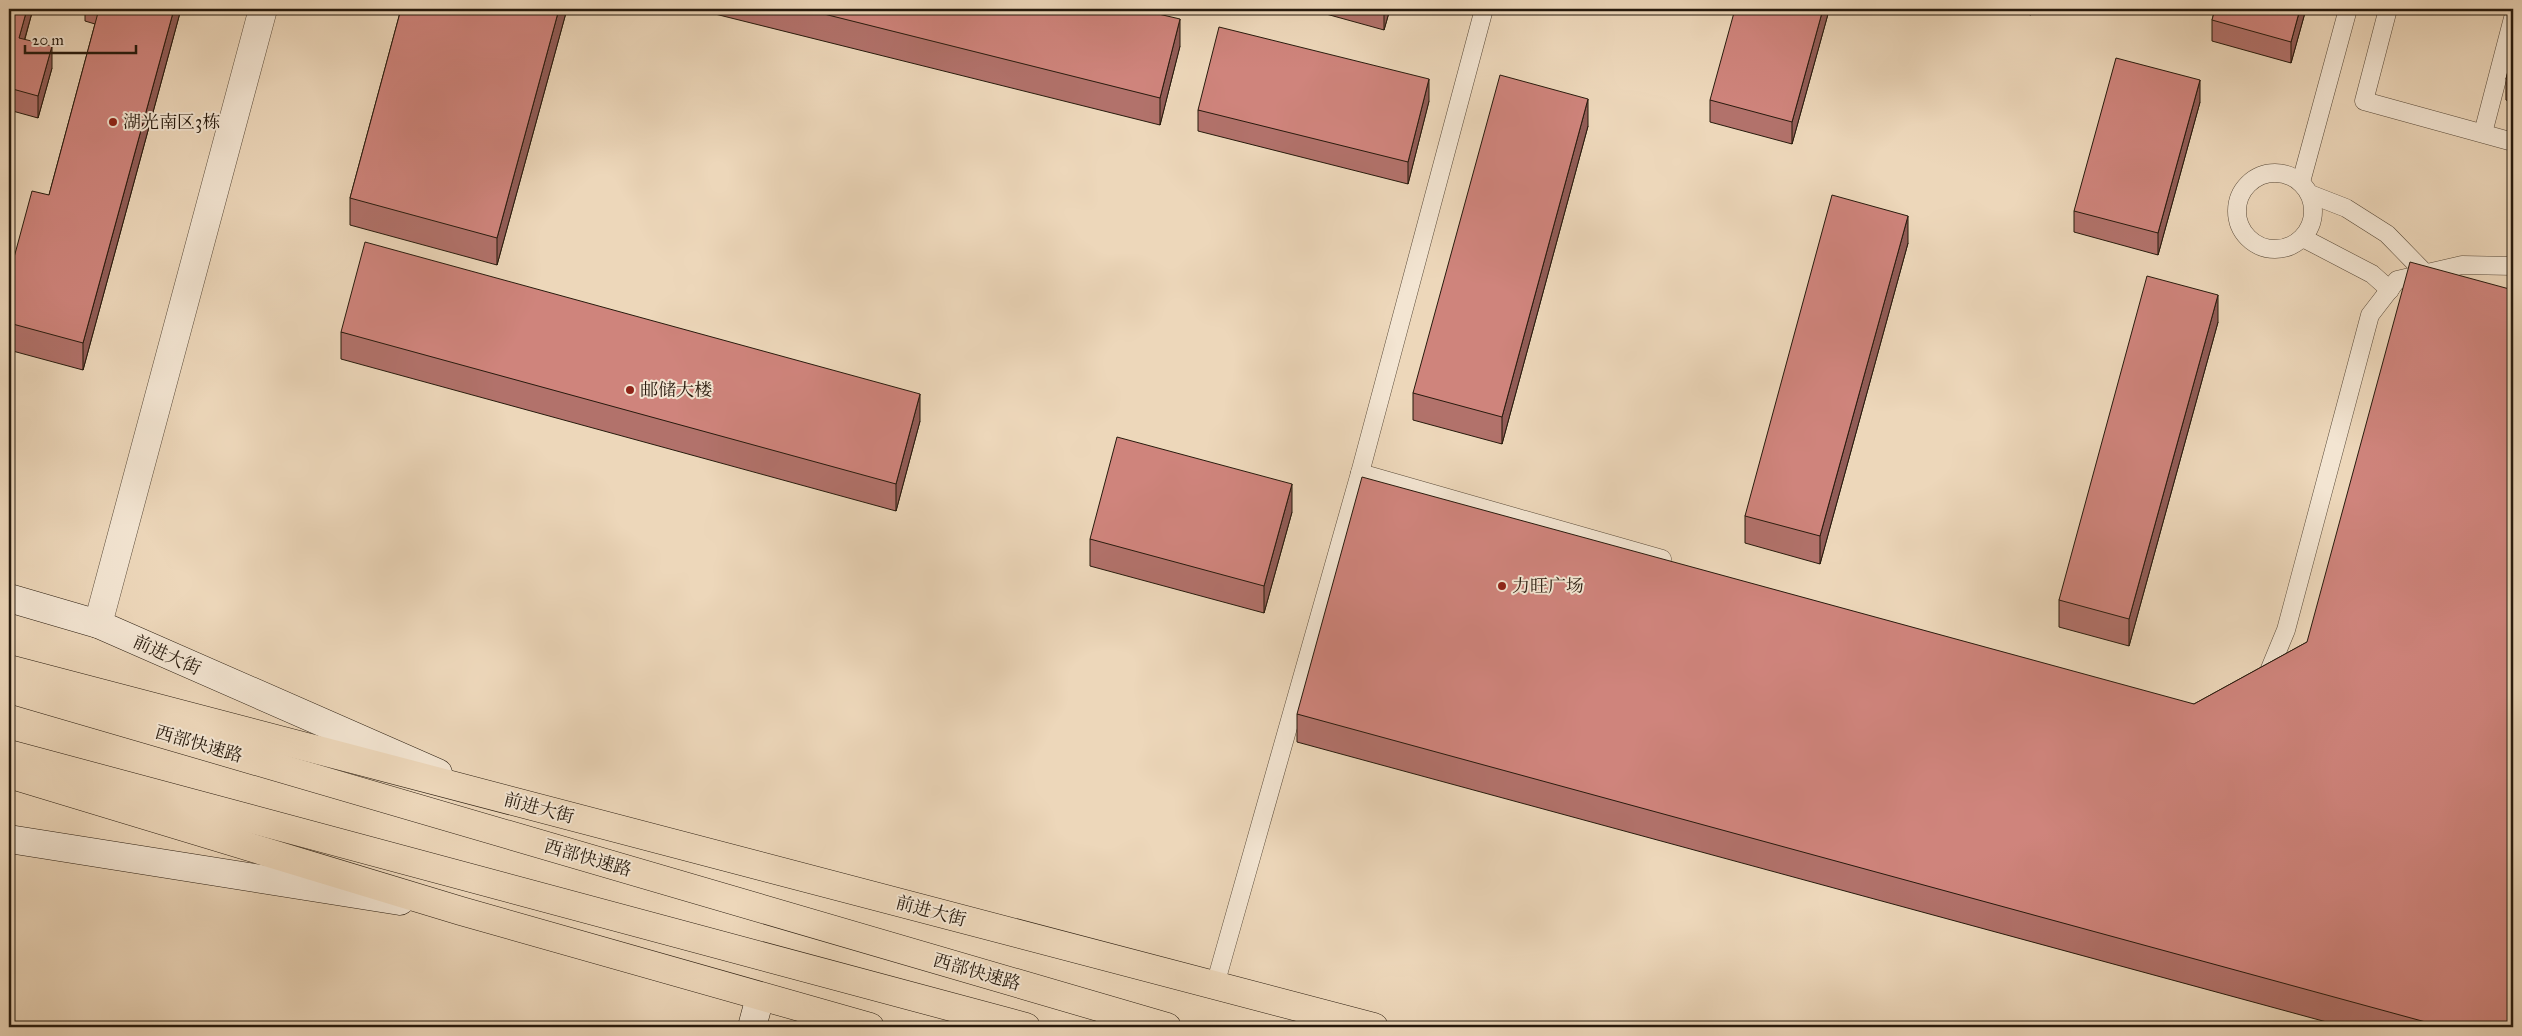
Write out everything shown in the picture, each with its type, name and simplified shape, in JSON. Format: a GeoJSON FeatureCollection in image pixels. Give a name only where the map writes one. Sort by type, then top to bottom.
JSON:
{"type":"FeatureCollection","features":[{"type":"Feature","properties":{"kind":"main road"},"geometry":{"type":"LineString","coordinates":[[98,624],[263,9]]}},
{"type":"Feature","properties":{"kind":"main road","name":"前进大街"},"geometry":{"type":"LineString","coordinates":[[9,598],[98,624],[204,672],[487,794]]}},
{"type":"Feature","properties":{"kind":"main road","name":"前进大街"},"geometry":{"type":"LineString","coordinates":[[9,669],[1374,1027]]}},
{"type":"Feature","properties":{"kind":"main road","name":"西部快速路"},"geometry":{"type":"LineString","coordinates":[[9,689],[1167,1027]]}},
{"type":"Feature","properties":{"kind":"main road"},"geometry":{"type":"LineString","coordinates":[[9,754],[1026,1027]]}},
{"type":"Feature","properties":{"kind":"main road"},"geometry":{"type":"LineString","coordinates":[[9,769],[190,802]]}},
{"type":"Feature","properties":{"kind":"main road"},"geometry":{"type":"LineString","coordinates":[[9,774],[461,911],[870,1027]]}},
{"type":"Feature","properties":{"kind":"main road"},"geometry":{"type":"LineString","coordinates":[[9,839],[461,911]]}},
{"type":"Feature","properties":{"kind":"main road"},"geometry":{"type":"LineString","coordinates":[[752,1027],[760,997]]}},
{"type":"Feature","properties":{"kind":"lane"},"geometry":{"type":"LineString","coordinates":[[1215,985],[1360,473],[1484,9]]}},
{"type":"Feature","properties":{"kind":"lane"},"geometry":{"type":"LineString","coordinates":[[2348,9],[2306,188],[2314,209],[2311,225],[2303,238],[2290,247],[2274,250],[2260,247],[2248,238],[2240,226],[2237,212],[2239,198],[2247,185],[2259,176],[2273,172],[2288,174],[2306,188],[2346,208],[2387,234],[2426,274]]}},
{"type":"Feature","properties":{"kind":"lane"},"geometry":{"type":"LineString","coordinates":[[2388,9],[2364,101],[2513,142]]}},
{"type":"Feature","properties":{"kind":"lane"},"geometry":{"type":"LineString","coordinates":[[2483,133],[2513,18]]}},
{"type":"Feature","properties":{"kind":"lane"},"geometry":{"type":"LineString","coordinates":[[2303,238],[2372,274],[2390,290]]}},
{"type":"Feature","properties":{"kind":"lane"},"geometry":{"type":"LineString","coordinates":[[2243,689],[2267,676],[2286,630],[2370,315],[2397,280],[2462,265],[2513,266]]}},
{"type":"Feature","properties":{"kind":"lane"},"geometry":{"type":"LineString","coordinates":[[1360,473],[1675,562]]}},
{"type":"Feature","properties":{"kind":"building"},"geometry":{"type":"Polygon","coordinates":[[[9,9],[27,9],[19,38],[52,46],[38,96],[9,88],[9,9]]]}},
{"type":"Feature","properties":{"kind":"building","name":"湖光南区3栋"},"geometry":{"type":"Polygon","coordinates":[[[99,9],[174,9],[83,343],[9,323],[9,276],[32,191],[49,195],[99,9]]]}},
{"type":"Feature","properties":{"kind":"building"},"geometry":{"type":"Polygon","coordinates":[[[401,9],[559,9],[497,238],[350,198],[401,9]]]}},
{"type":"Feature","properties":{"kind":"building"},"geometry":{"type":"Polygon","coordinates":[[[804,9],[1137,9],[1180,19],[1160,98],[804,9]]]}},
{"type":"Feature","properties":{"kind":"building"},"geometry":{"type":"Polygon","coordinates":[[[1735,9],[1823,9],[1792,122],[1710,100],[1735,9]]]}},
{"type":"Feature","properties":{"kind":"building"},"geometry":{"type":"Polygon","coordinates":[[[2215,9],[2300,9],[2291,42],[2212,20],[2215,9]]]}},
{"type":"Feature","properties":{"kind":"building"},"geometry":{"type":"Polygon","coordinates":[[[1219,27],[1429,79],[1408,162],[1198,110],[1219,27]]]}},
{"type":"Feature","properties":{"kind":"building"},"geometry":{"type":"Polygon","coordinates":[[[2513,51],[2513,81],[2506,79],[2513,51]]]}},
{"type":"Feature","properties":{"kind":"building"},"geometry":{"type":"Polygon","coordinates":[[[2116,58],[2200,80],[2158,233],[2074,211],[2116,58]]]}},
{"type":"Feature","properties":{"kind":"building"},"geometry":{"type":"Polygon","coordinates":[[[1500,75],[1588,99],[1502,417],[1413,393],[1500,75]]]}},
{"type":"Feature","properties":{"kind":"building"},"geometry":{"type":"Polygon","coordinates":[[[9,166],[14,167],[9,186],[9,166]]]}},
{"type":"Feature","properties":{"kind":"building"},"geometry":{"type":"Polygon","coordinates":[[[1832,195],[1908,216],[1820,536],[1745,516],[1832,195]]]}},
{"type":"Feature","properties":{"kind":"building","name":"邮储大楼"},"geometry":{"type":"Polygon","coordinates":[[[365,242],[920,394],[896,484],[341,332],[365,242]]]}},
{"type":"Feature","properties":{"kind":"building","name":"力旺广场"},"geometry":{"type":"Polygon","coordinates":[[[2410,262],[2513,290],[2513,1027],[2444,1027],[1297,714],[1362,477],[2194,704],[2307,642],[2410,262]]]}},
{"type":"Feature","properties":{"kind":"building"},"geometry":{"type":"Polygon","coordinates":[[[2147,276],[2218,295],[2129,619],[2059,600],[2147,276]]]}},
{"type":"Feature","properties":{"kind":"building"},"geometry":{"type":"Polygon","coordinates":[[[1117,437],[1292,484],[1264,586],[1090,539],[1117,437]]]}},
{"type":"Feature","properties":{"kind":"place","name":"湖光南区3栋"},"geometry":{"type":"Point","coordinates":[113,122]}},
{"type":"Feature","properties":{"kind":"place","name":"邮储大楼"},"geometry":{"type":"Point","coordinates":[630,390]}},
{"type":"Feature","properties":{"kind":"place","name":"力旺广场"},"geometry":{"type":"Point","coordinates":[1502,586]}}]}
